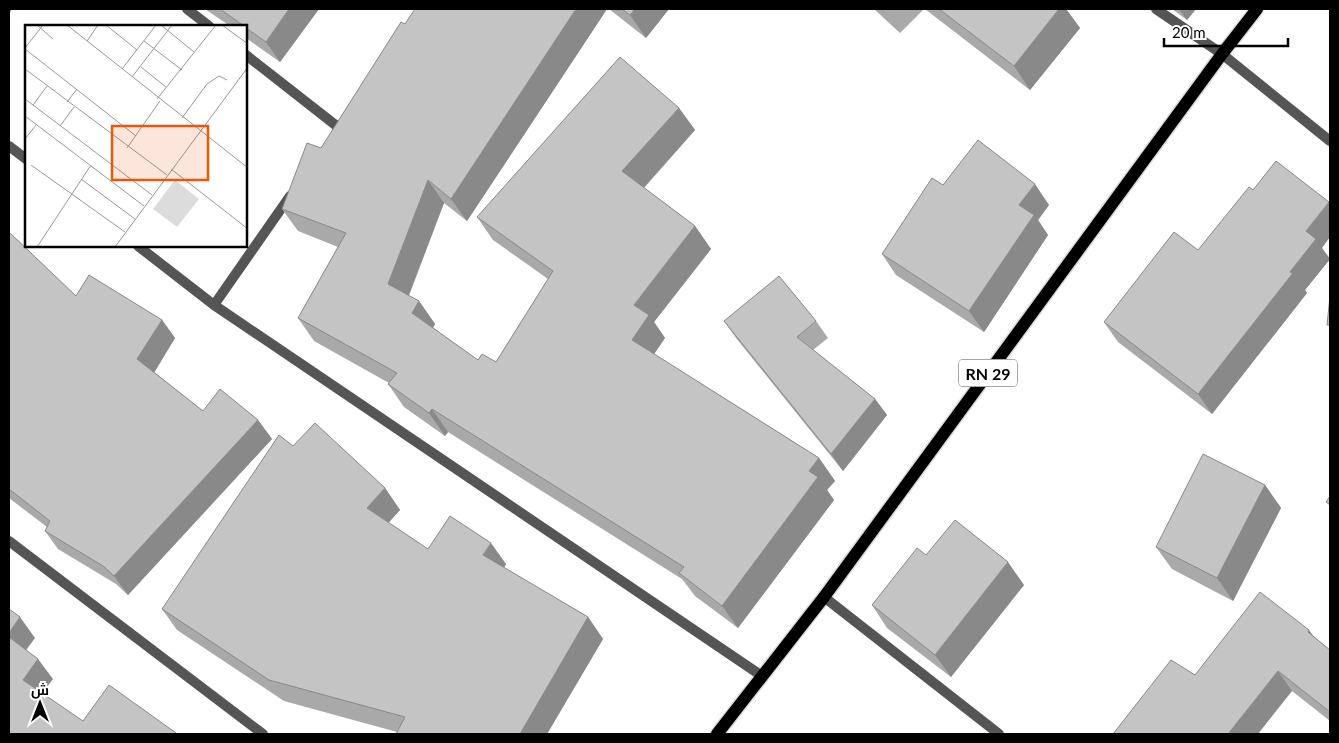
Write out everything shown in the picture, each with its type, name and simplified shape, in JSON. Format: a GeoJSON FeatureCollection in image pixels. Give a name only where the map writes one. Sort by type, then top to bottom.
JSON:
{"type":"FeatureCollection","features":[{"type":"Feature","properties":{"kind":"main road","name":"RN 29"},"geometry":{"type":"LineString","coordinates":[[717,734],[824,597],[1257,9]]}},
{"type":"Feature","properties":{"kind":"street"},"geometry":{"type":"LineString","coordinates":[[187,9],[208,25]]}},
{"type":"Feature","properties":{"kind":"street"},"geometry":{"type":"LineString","coordinates":[[1156,9],[1222,54],[1330,141]]}},
{"type":"Feature","properties":{"kind":"street"},"geometry":{"type":"LineString","coordinates":[[248,57],[338,127]]}},
{"type":"Feature","properties":{"kind":"street"},"geometry":{"type":"LineString","coordinates":[[9,146],[25,159]]}},
{"type":"Feature","properties":{"kind":"street"},"geometry":{"type":"LineString","coordinates":[[214,305],[293,192]]}},
{"type":"Feature","properties":{"kind":"street"},"geometry":{"type":"LineString","coordinates":[[141,248],[214,305],[762,676]]}},
{"type":"Feature","properties":{"kind":"street"},"geometry":{"type":"LineString","coordinates":[[9,541],[263,734]]}},
{"type":"Feature","properties":{"kind":"street"},"geometry":{"type":"LineString","coordinates":[[824,597],[999,734]]}},
{"type":"Feature","properties":{"kind":"building"},"geometry":{"type":"Polygon","coordinates":[[[220,9],[289,9],[266,42],[248,29],[248,25],[243,25],[220,9]]]}},
{"type":"Feature","properties":{"kind":"building"},"geometry":{"type":"Polygon","coordinates":[[[415,9],[576,9],[451,199],[428,180],[388,284],[419,301],[412,313],[478,360],[482,354],[496,362],[553,271],[477,217],[620,57],[679,108],[622,171],[695,226],[634,305],[649,315],[632,340],[819,458],[809,471],[818,477],[722,606],[679,573],[684,567],[432,409],[429,413],[388,384],[397,373],[298,318],[346,233],[282,209],[307,143],[321,148],[401,22],[405,24],[415,9]]]}},
{"type":"Feature","properties":{"kind":"building"},"geometry":{"type":"Polygon","coordinates":[[[622,9],[635,9],[630,15],[622,9]]]}},
{"type":"Feature","properties":{"kind":"building"},"geometry":{"type":"Polygon","coordinates":[[[939,9],[1059,9],[1014,66],[939,9]]]}},
{"type":"Feature","properties":{"kind":"building"},"geometry":{"type":"Polygon","coordinates":[[[978,140],[1035,184],[1019,205],[1034,215],[969,311],[882,254],[932,178],[943,185],[978,140]]]}},
{"type":"Feature","properties":{"kind":"building"},"geometry":{"type":"Polygon","coordinates":[[[1276,161],[1329,202],[1306,231],[1316,239],[1290,272],[1293,273],[1198,394],[1104,322],[1174,232],[1198,250],[1249,187],[1253,190],[1276,161]]]}},
{"type":"Feature","properties":{"kind":"building"},"geometry":{"type":"Polygon","coordinates":[[[9,232],[76,296],[89,275],[162,320],[137,359],[203,411],[220,389],[258,420],[114,576],[103,566],[45,531],[50,521],[9,489],[9,232]]]}},
{"type":"Feature","properties":{"kind":"building"},"geometry":{"type":"Polygon","coordinates":[[[779,276],[816,321],[797,337],[875,399],[831,454],[724,321],[779,276]]]}},
{"type":"Feature","properties":{"kind":"building"},"geometry":{"type":"Polygon","coordinates":[[[1330,296],[1330,325],[1327,325],[1330,296]]]}},
{"type":"Feature","properties":{"kind":"building"},"geometry":{"type":"Polygon","coordinates":[[[315,423],[385,488],[367,508],[428,549],[450,516],[491,543],[483,555],[588,617],[520,734],[396,734],[405,717],[269,680],[162,609],[279,435],[293,446],[315,423]]]}},
{"type":"Feature","properties":{"kind":"building"},"geometry":{"type":"Polygon","coordinates":[[[1203,454],[1265,485],[1217,578],[1156,547],[1203,454]]]}},
{"type":"Feature","properties":{"kind":"building"},"geometry":{"type":"Polygon","coordinates":[[[1330,496],[1330,505],[1326,502],[1330,496]]]}},
{"type":"Feature","properties":{"kind":"building"},"geometry":{"type":"Polygon","coordinates":[[[955,520],[1008,562],[935,655],[872,605],[917,548],[926,555],[955,520]]]}},
{"type":"Feature","properties":{"kind":"building"},"geometry":{"type":"Polygon","coordinates":[[[1260,592],[1309,630],[1308,632],[1330,650],[1330,712],[1278,671],[1228,734],[1113,734],[1171,660],[1195,675],[1260,592]]]}},
{"type":"Feature","properties":{"kind":"building"},"geometry":{"type":"Polygon","coordinates":[[[9,609],[20,617],[9,633],[9,609]]]}},
{"type":"Feature","properties":{"kind":"building"},"geometry":{"type":"Polygon","coordinates":[[[9,637],[38,659],[23,680],[83,721],[109,685],[176,733],[11,734],[9,732],[9,637]]]}}]}
